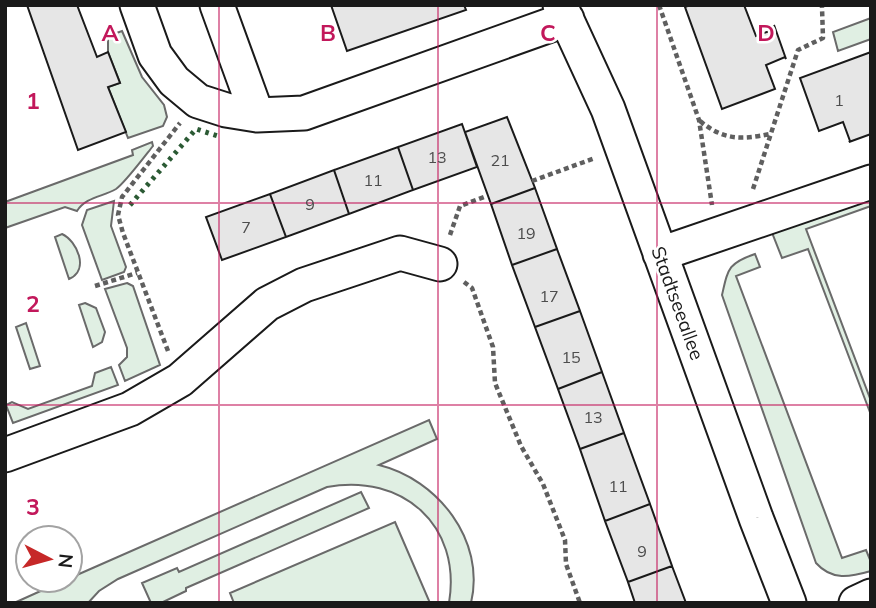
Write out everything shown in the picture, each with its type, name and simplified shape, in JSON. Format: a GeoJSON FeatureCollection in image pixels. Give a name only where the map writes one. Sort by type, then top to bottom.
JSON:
{"type":"FeatureCollection","features":[{"type":"Feature","properties":{"kind":"street"},"geometry":{"type":"LineString","coordinates":[[137,5],[155,55],[174,81],[198,101],[226,110],[257,115],[304,113],[563,12]]}},
{"type":"Feature","properties":{"kind":"street"},"geometry":{"type":"LineString","coordinates":[[217,5],[257,115]]}},
{"type":"Feature","properties":{"kind":"street","name":"Stadtseeallee"},"geometry":{"type":"LineString","coordinates":[[563,12],[593,73],[622,148],[789,603]]}},
{"type":"Feature","properties":{"kind":"street"},"geometry":{"type":"LineString","coordinates":[[660,254],[871,182]]}},
{"type":"Feature","properties":{"kind":"street"},"geometry":{"type":"LineString","coordinates":[[5,454],[130,409],[180,380],[267,304],[304,285],[400,253],[440,264]]}},
{"type":"Feature","properties":{"kind":"street"},"geometry":{"type":"LineString","coordinates":[[856,603],[871,596]]}},
{"type":"Feature","properties":{"kind":"path"},"geometry":{"type":"LineString","coordinates":[[659,5],[699,120],[709,191],[719,233]]}},
{"type":"Feature","properties":{"kind":"path"},"geometry":{"type":"LineString","coordinates":[[756,222],[751,203],[771,134],[798,50],[823,37],[822,7]]}},
{"type":"Feature","properties":{"kind":"path"},"geometry":{"type":"LineString","coordinates":[[180,380],[137,273],[118,215],[122,197],[198,101]]}},
{"type":"Feature","properties":{"kind":"path"},"geometry":{"type":"LineString","coordinates":[[699,120],[714,132],[729,137],[751,138],[771,134]]}},
{"type":"Feature","properties":{"kind":"path"},"geometry":{"type":"LineString","coordinates":[[532,181],[622,148]]}},
{"type":"Feature","properties":{"kind":"path"},"geometry":{"type":"LineString","coordinates":[[487,196],[460,206],[440,264],[472,288],[493,346],[495,383],[522,446],[543,484],[565,540],[566,564],[580,603]]}},
{"type":"Feature","properties":{"kind":"path"},"geometry":{"type":"LineString","coordinates":[[95,286],[137,273]]}},
{"type":"Feature","properties":{"kind":"green space"},"geometry":{"type":"Polygon","coordinates":[[[871,18],[871,39],[838,51],[833,32],[871,18]]]}},
{"type":"Feature","properties":{"kind":"green space"},"geometry":{"type":"Polygon","coordinates":[[[122,31],[142,77],[164,105],[167,117],[163,126],[128,138],[108,87],[120,83],[108,52],[108,36],[122,31]]]}},
{"type":"Feature","properties":{"kind":"green space"},"geometry":{"type":"Polygon","coordinates":[[[152,142],[153,146],[116,189],[90,200],[77,211],[65,207],[5,228],[5,202],[133,155],[132,150],[152,142]]]}},
{"type":"Feature","properties":{"kind":"green space"},"geometry":{"type":"Polygon","coordinates":[[[871,193],[871,206],[806,229],[871,401],[871,415],[808,249],[782,258],[771,230],[871,193]]]}},
{"type":"Feature","properties":{"kind":"green space"},"geometry":{"type":"Polygon","coordinates":[[[114,201],[111,226],[126,267],[124,272],[102,280],[82,225],[87,210],[114,201]]]}},
{"type":"Feature","properties":{"kind":"green space"},"geometry":{"type":"Polygon","coordinates":[[[62,234],[72,243],[79,256],[79,269],[69,279],[55,237],[62,234]]]}},
{"type":"Feature","properties":{"kind":"green space"},"geometry":{"type":"Polygon","coordinates":[[[755,254],[760,267],[736,276],[842,558],[866,550],[871,571],[849,576],[835,575],[816,563],[722,295],[734,264],[755,254]]]}},
{"type":"Feature","properties":{"kind":"green space"},"geometry":{"type":"Polygon","coordinates":[[[127,283],[133,286],[160,365],[125,381],[119,365],[127,357],[127,348],[105,289],[127,283]]]}},
{"type":"Feature","properties":{"kind":"green space"},"geometry":{"type":"Polygon","coordinates":[[[85,303],[96,308],[105,332],[102,342],[93,347],[79,305],[85,303]]]}},
{"type":"Feature","properties":{"kind":"green space"},"geometry":{"type":"Polygon","coordinates":[[[26,323],[40,366],[30,369],[16,327],[26,323]]]}},
{"type":"Feature","properties":{"kind":"green space"},"geometry":{"type":"Polygon","coordinates":[[[111,367],[118,385],[13,423],[6,405],[12,402],[28,409],[92,386],[95,373],[111,367]]]}},
{"type":"Feature","properties":{"kind":"green space"},"geometry":{"type":"Polygon","coordinates":[[[429,420],[437,439],[379,465],[400,472],[438,498],[464,535],[474,580],[471,603],[449,603],[451,575],[446,550],[436,528],[421,510],[402,497],[380,488],[354,485],[327,487],[118,579],[99,591],[88,603],[14,603],[34,594],[84,594],[84,572],[429,420]]]}},
{"type":"Feature","properties":{"kind":"green space"},"geometry":{"type":"Polygon","coordinates":[[[361,492],[369,508],[186,588],[186,591],[161,603],[151,603],[142,583],[177,568],[179,572],[361,492]]]}},
{"type":"Feature","properties":{"kind":"green space"},"geometry":{"type":"Polygon","coordinates":[[[395,522],[430,603],[234,603],[230,593],[395,522]]]}},
{"type":"Feature","properties":{"kind":"building"},"geometry":{"type":"Polygon","coordinates":[[[27,5],[77,5],[97,57],[108,52],[120,83],[108,87],[126,132],[78,150],[27,5]]]}},
{"type":"Feature","properties":{"kind":"building"},"geometry":{"type":"Polygon","coordinates":[[[331,5],[464,5],[466,10],[347,51],[331,5]]]}},
{"type":"Feature","properties":{"kind":"building"},"geometry":{"type":"Polygon","coordinates":[[[744,5],[756,36],[775,29],[774,25],[786,59],[785,57],[766,65],[775,89],[722,109],[685,7],[744,5]]]}},
{"type":"Feature","properties":{"kind":"building"},"geometry":{"type":"Polygon","coordinates":[[[871,52],[871,134],[849,142],[843,122],[819,131],[800,78],[871,52]]]}},
{"type":"Feature","properties":{"kind":"building"},"geometry":{"type":"Polygon","coordinates":[[[507,117],[535,188],[491,204],[465,132],[507,117]]]}},
{"type":"Feature","properties":{"kind":"building"},"geometry":{"type":"Polygon","coordinates":[[[462,124],[477,167],[413,190],[398,147],[462,124]]]}},
{"type":"Feature","properties":{"kind":"building"},"geometry":{"type":"Polygon","coordinates":[[[398,147],[413,190],[349,214],[334,170],[398,147]]]}},
{"type":"Feature","properties":{"kind":"building"},"geometry":{"type":"Polygon","coordinates":[[[334,170],[349,214],[286,237],[270,194],[334,170]]]}},
{"type":"Feature","properties":{"kind":"building"},"geometry":{"type":"Polygon","coordinates":[[[535,188],[557,249],[512,265],[491,204],[535,188]]]}},
{"type":"Feature","properties":{"kind":"building"},"geometry":{"type":"Polygon","coordinates":[[[270,194],[286,237],[222,260],[206,217],[270,194]]]}},
{"type":"Feature","properties":{"kind":"building"},"geometry":{"type":"Polygon","coordinates":[[[557,249],[580,311],[535,327],[512,265],[557,249]]]}},
{"type":"Feature","properties":{"kind":"building"},"geometry":{"type":"Polygon","coordinates":[[[580,311],[602,372],[558,389],[535,327],[580,311]]]}},
{"type":"Feature","properties":{"kind":"building"},"geometry":{"type":"Polygon","coordinates":[[[602,372],[624,433],[580,449],[558,389],[602,372]]]}},
{"type":"Feature","properties":{"kind":"building"},"geometry":{"type":"Polygon","coordinates":[[[624,433],[650,504],[605,521],[580,449],[624,433]]]}},
{"type":"Feature","properties":{"kind":"building"},"geometry":{"type":"Polygon","coordinates":[[[650,504],[672,566],[628,582],[605,521],[650,504]]]}},
{"type":"Feature","properties":{"kind":"building"},"geometry":{"type":"Polygon","coordinates":[[[672,566],[686,603],[635,603],[628,582],[672,566]]]}},
{"type":"Feature","properties":{"kind":"hedge"},"geometry":{"type":"LineString","coordinates":[[130,205],[196,129],[221,137]]}}]}
